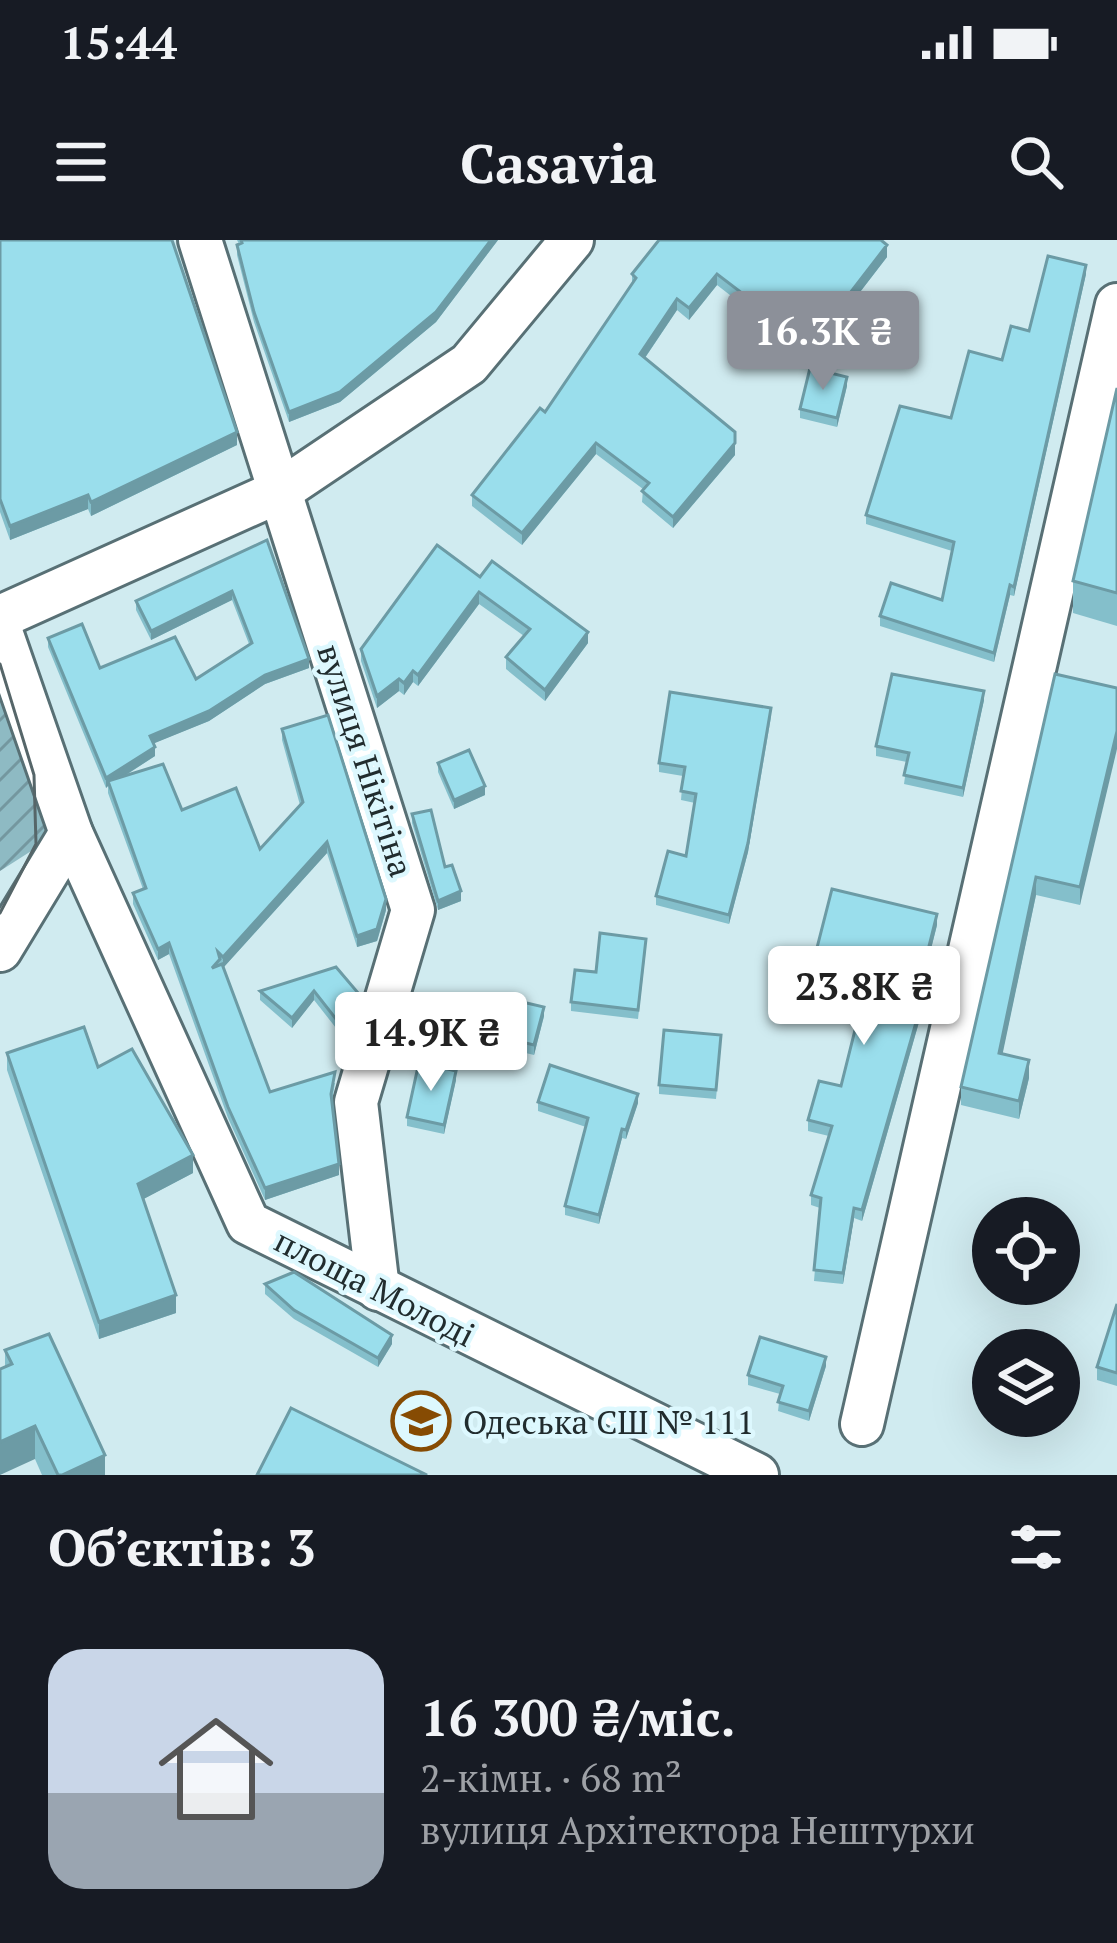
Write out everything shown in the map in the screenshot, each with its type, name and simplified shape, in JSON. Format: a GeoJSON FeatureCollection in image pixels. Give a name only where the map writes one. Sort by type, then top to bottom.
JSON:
{"type":"FeatureCollection","features":[{"type":"Feature","properties":{"kind":"street","name":"вулиця Нікітіна"},"geometry":{"type":"LineString","coordinates":[[200,240],[413,910],[356,1102],[378,1289]]}},
{"type":"Feature","properties":{"kind":"street"},"geometry":{"type":"LineString","coordinates":[[0,617],[280,491],[469,364],[572,240]]}},
{"type":"Feature","properties":{"kind":"street"},"geometry":{"type":"LineString","coordinates":[[862,1424],[1117,305]]}},
{"type":"Feature","properties":{"kind":"street","name":"площа Молоді"},"geometry":{"type":"LineString","coordinates":[[0,629],[71,833],[248,1223],[757,1475]]}},
{"type":"Feature","properties":{"kind":"street"},"geometry":{"type":"LineString","coordinates":[[0,950],[71,833]]}},
{"type":"Feature","properties":{"kind":"shaded area"},"geometry":{"type":"Polygon","coordinates":[[[0,643],[61,832],[0,871],[0,643]]]}},
{"type":"Feature","properties":{"kind":"building"},"geometry":{"type":"Polygon","coordinates":[[[0,240],[172,240],[237,432],[91,502],[88,495],[10,526],[0,499],[0,240]]]}},
{"type":"Feature","properties":{"kind":"building"},"geometry":{"type":"Polygon","coordinates":[[[241,240],[491,240],[436,312],[340,392],[289,412],[254,312],[237,245],[241,240]]]}},
{"type":"Feature","properties":{"kind":"building"},"geometry":{"type":"Polygon","coordinates":[[[659,240],[881,240],[887,245],[810,345],[717,274],[689,308],[677,299],[640,354],[735,432],[735,443],[673,517],[642,491],[649,483],[596,443],[522,533],[472,495],[540,408],[545,412],[636,278],[632,274],[659,240]]]}},
{"type":"Feature","properties":{"kind":"building"},"geometry":{"type":"Polygon","coordinates":[[[1048,256],[1086,265],[1014,587],[1010,585],[994,653],[880,616],[891,583],[942,600],[954,542],[866,515],[900,406],[951,418],[969,351],[1002,360],[1011,326],[1029,331],[1048,256]]]}},
{"type":"Feature","properties":{"kind":"building"},"geometry":{"type":"Polygon","coordinates":[[[810,368],[847,377],[837,418],[800,409],[810,368]]]}},
{"type":"Feature","properties":{"kind":"building"},"geometry":{"type":"Polygon","coordinates":[[[1117,388],[1117,593],[1073,581],[1117,388]]]}},
{"type":"Feature","properties":{"kind":"building"},"geometry":{"type":"Polygon","coordinates":[[[267,540],[309,659],[265,675],[209,711],[150,736],[155,747],[106,778],[48,638],[82,624],[100,668],[175,637],[196,679],[252,643],[232,591],[151,631],[136,601],[267,540]]]}},
{"type":"Feature","properties":{"kind":"building"},"geometry":{"type":"Polygon","coordinates":[[[437,545],[480,577],[492,561],[588,632],[545,690],[506,657],[530,629],[479,592],[418,675],[413,671],[404,683],[399,679],[377,696],[361,649],[437,545]]]}},
{"type":"Feature","properties":{"kind":"building"},"geometry":{"type":"Polygon","coordinates":[[[892,674],[984,691],[963,788],[904,775],[909,753],[876,746],[892,674]]]}},
{"type":"Feature","properties":{"kind":"building"},"geometry":{"type":"Polygon","coordinates":[[[1055,674],[1117,688],[1117,731],[1080,887],[1036,877],[999,1053],[1029,1060],[1019,1101],[961,1087],[1055,674]]]}},
{"type":"Feature","properties":{"kind":"building"},"geometry":{"type":"Polygon","coordinates":[[[670,692],[771,708],[748,843],[729,915],[656,896],[668,851],[686,856],[696,794],[681,791],[685,767],[659,763],[670,692]]]}},
{"type":"Feature","properties":{"kind":"building"},"geometry":{"type":"Polygon","coordinates":[[[328,715],[386,899],[377,929],[357,936],[327,842],[223,957],[218,952],[220,959],[212,968],[222,964],[270,1092],[335,1072],[331,1094],[339,1164],[265,1188],[228,1107],[169,943],[158,949],[133,893],[146,888],[108,781],[163,764],[182,810],[236,788],[260,849],[303,802],[282,729],[328,715]]]}},
{"type":"Feature","properties":{"kind":"building"},"geometry":{"type":"Polygon","coordinates":[[[469,750],[485,786],[454,800],[438,763],[469,750]]]}},
{"type":"Feature","properties":{"kind":"building"},"geometry":{"type":"Polygon","coordinates":[[[431,810],[445,867],[452,865],[461,891],[438,901],[412,814],[431,810]]]}},
{"type":"Feature","properties":{"kind":"building"},"geometry":{"type":"Polygon","coordinates":[[[832,889],[937,914],[913,1010],[919,1012],[862,1210],[854,1208],[843,1273],[814,1270],[821,1198],[811,1195],[832,1126],[808,1120],[819,1081],[841,1086],[862,1002],[807,987],[832,889]]]}},
{"type":"Feature","properties":{"kind":"building"},"geometry":{"type":"Polygon","coordinates":[[[600,933],[646,939],[638,1010],[571,1002],[575,970],[596,972],[600,933]]]}},
{"type":"Feature","properties":{"kind":"building"},"geometry":{"type":"Polygon","coordinates":[[[336,967],[359,994],[347,1033],[314,991],[292,1018],[260,991],[336,967]]]}},
{"type":"Feature","properties":{"kind":"building"},"geometry":{"type":"Polygon","coordinates":[[[488,994],[544,1007],[534,1045],[480,1032],[488,994]]]}},
{"type":"Feature","properties":{"kind":"building"},"geometry":{"type":"Polygon","coordinates":[[[84,1027],[98,1067],[132,1049],[193,1155],[138,1184],[176,1295],[99,1322],[7,1053],[84,1027]]]}},
{"type":"Feature","properties":{"kind":"building"},"geometry":{"type":"Polygon","coordinates":[[[664,1030],[721,1035],[716,1090],[659,1085],[664,1030]]]}},
{"type":"Feature","properties":{"kind":"building"},"geometry":{"type":"Polygon","coordinates":[[[419,1062],[456,1071],[444,1125],[407,1117],[419,1062]]]}},
{"type":"Feature","properties":{"kind":"building"},"geometry":{"type":"Polygon","coordinates":[[[550,1065],[638,1094],[626,1130],[622,1129],[599,1215],[565,1206],[588,1118],[538,1102],[550,1065]]]}},
{"type":"Feature","properties":{"kind":"building"},"geometry":{"type":"Polygon","coordinates":[[[294,1272],[392,1335],[378,1358],[294,1310],[265,1284],[294,1272]]]}},
{"type":"Feature","properties":{"kind":"building"},"geometry":{"type":"Polygon","coordinates":[[[1117,1304],[1117,1373],[1097,1367],[1117,1304]]]}},
{"type":"Feature","properties":{"kind":"building"},"geometry":{"type":"Polygon","coordinates":[[[49,1334],[105,1455],[62,1475],[35,1426],[0,1442],[0,1369],[12,1364],[5,1350],[49,1334]]]}},
{"type":"Feature","properties":{"kind":"building"},"geometry":{"type":"Polygon","coordinates":[[[760,1337],[826,1357],[809,1411],[778,1402],[783,1386],[748,1375],[760,1337]]]}},
{"type":"Feature","properties":{"kind":"building"},"geometry":{"type":"Polygon","coordinates":[[[291,1408],[427,1475],[257,1475],[291,1408]]]}},
{"type":"Feature","properties":{"kind":"tram line"},"geometry":{"type":"LineString","coordinates":[[0,664],[34,775],[36,844],[0,913]]}},
{"type":"Feature","properties":{"kind":"place","name":"Одеська СШ № 111"},"geometry":{"type":"Point","coordinates":[421,1421]}}]}
